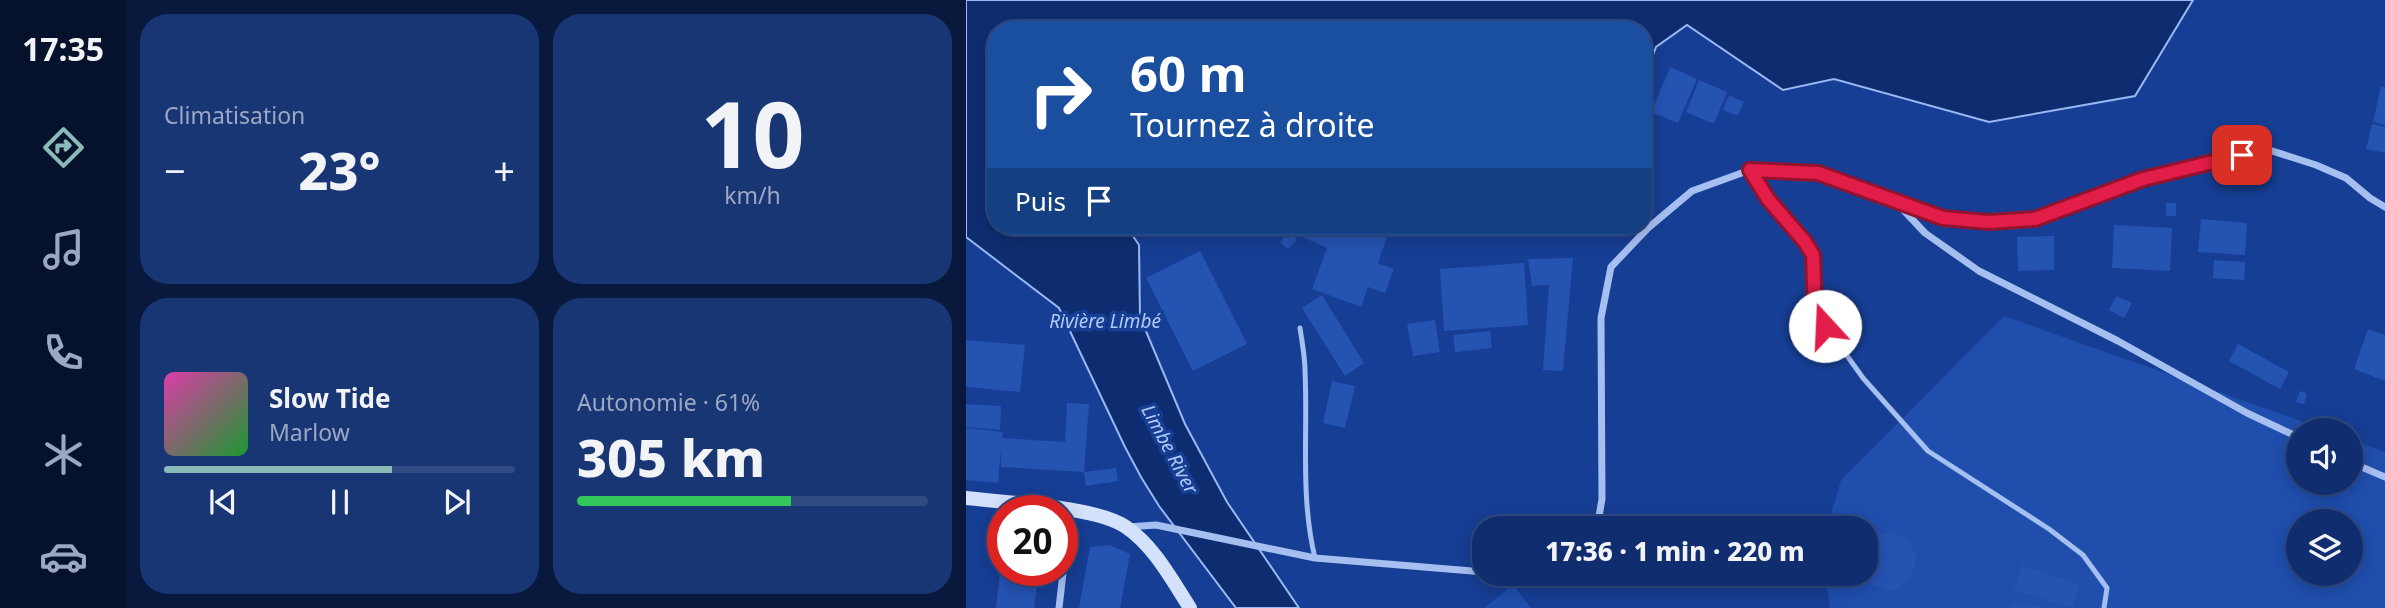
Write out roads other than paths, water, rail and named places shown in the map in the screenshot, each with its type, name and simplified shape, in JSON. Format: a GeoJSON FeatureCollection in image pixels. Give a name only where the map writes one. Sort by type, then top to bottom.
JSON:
{"type":"FeatureCollection","features":[{"type":"Feature","properties":{"kind":"main road"},"geometry":{"type":"LineString","coordinates":[[966,498],[987,501]]}},
{"type":"Feature","properties":{"kind":"main road"},"geometry":{"type":"LineString","coordinates":[[1078,512],[1100,515],[1126,527],[1149,548],[1190,608]]}},
{"type":"Feature","properties":{"kind":"street"},"geometry":{"type":"LineString","coordinates":[[1652,225],[1692,191],[1750,170],[1818,173],[1943,218],[1989,222],[2035,219],[2143,179],[2266,149],[2316,164],[2346,178],[2385,207]]}},
{"type":"Feature","properties":{"kind":"street"},"geometry":{"type":"LineString","coordinates":[[1892,198],[1925,233],[1979,271],[2118,341],[2236,407],[2286,431]]}},
{"type":"Feature","properties":{"kind":"street"},"geometry":{"type":"LineString","coordinates":[[1599,516],[1602,499],[1601,318],[1611,267],[1641,235]]}},
{"type":"Feature","properties":{"kind":"street"},"geometry":{"type":"LineString","coordinates":[[2363,468],[2385,477]]}},
{"type":"Feature","properties":{"kind":"street"},"geometry":{"type":"LineString","coordinates":[[1126,527],[1156,525],[1315,558],[1472,571]]}},
{"type":"Feature","properties":{"kind":"street"},"geometry":{"type":"LineString","coordinates":[[1059,608],[1061,586]]}},
{"type":"Feature","properties":{"kind":"lane"},"geometry":{"type":"LineString","coordinates":[[1750,170],[1768,199],[1813,255],[1815,311],[1863,378],[1928,451],[2049,529],[2083,555],[2107,589],[2104,608]]}},
{"type":"Feature","properties":{"kind":"lane"},"geometry":{"type":"LineString","coordinates":[[1300,328],[1305,370],[1304,480],[1309,533],[1315,558]]}},
{"type":"Feature","properties":{"kind":"water"},"geometry":{"type":"Polygon","coordinates":[[[966,0],[2193,0],[2135,96],[1989,122],[1834,79],[1783,90],[1687,25],[1656,47],[1652,58],[1652,21],[987,21],[987,235],[1132,235],[1139,245],[1140,317],[1185,424],[1227,502],[1299,608],[1236,608],[1159,506],[1141,477],[1059,308],[966,237],[966,0]]]}},
{"type":"Feature","properties":{"kind":"water label","name":"Rivière Limbé"},"geometry":{"type":"Point","coordinates":[1105,321]}},
{"type":"Feature","properties":{"kind":"water label","name":"Limbe River"},"geometry":{"type":"Point","coordinates":[1170,449]}}]}
